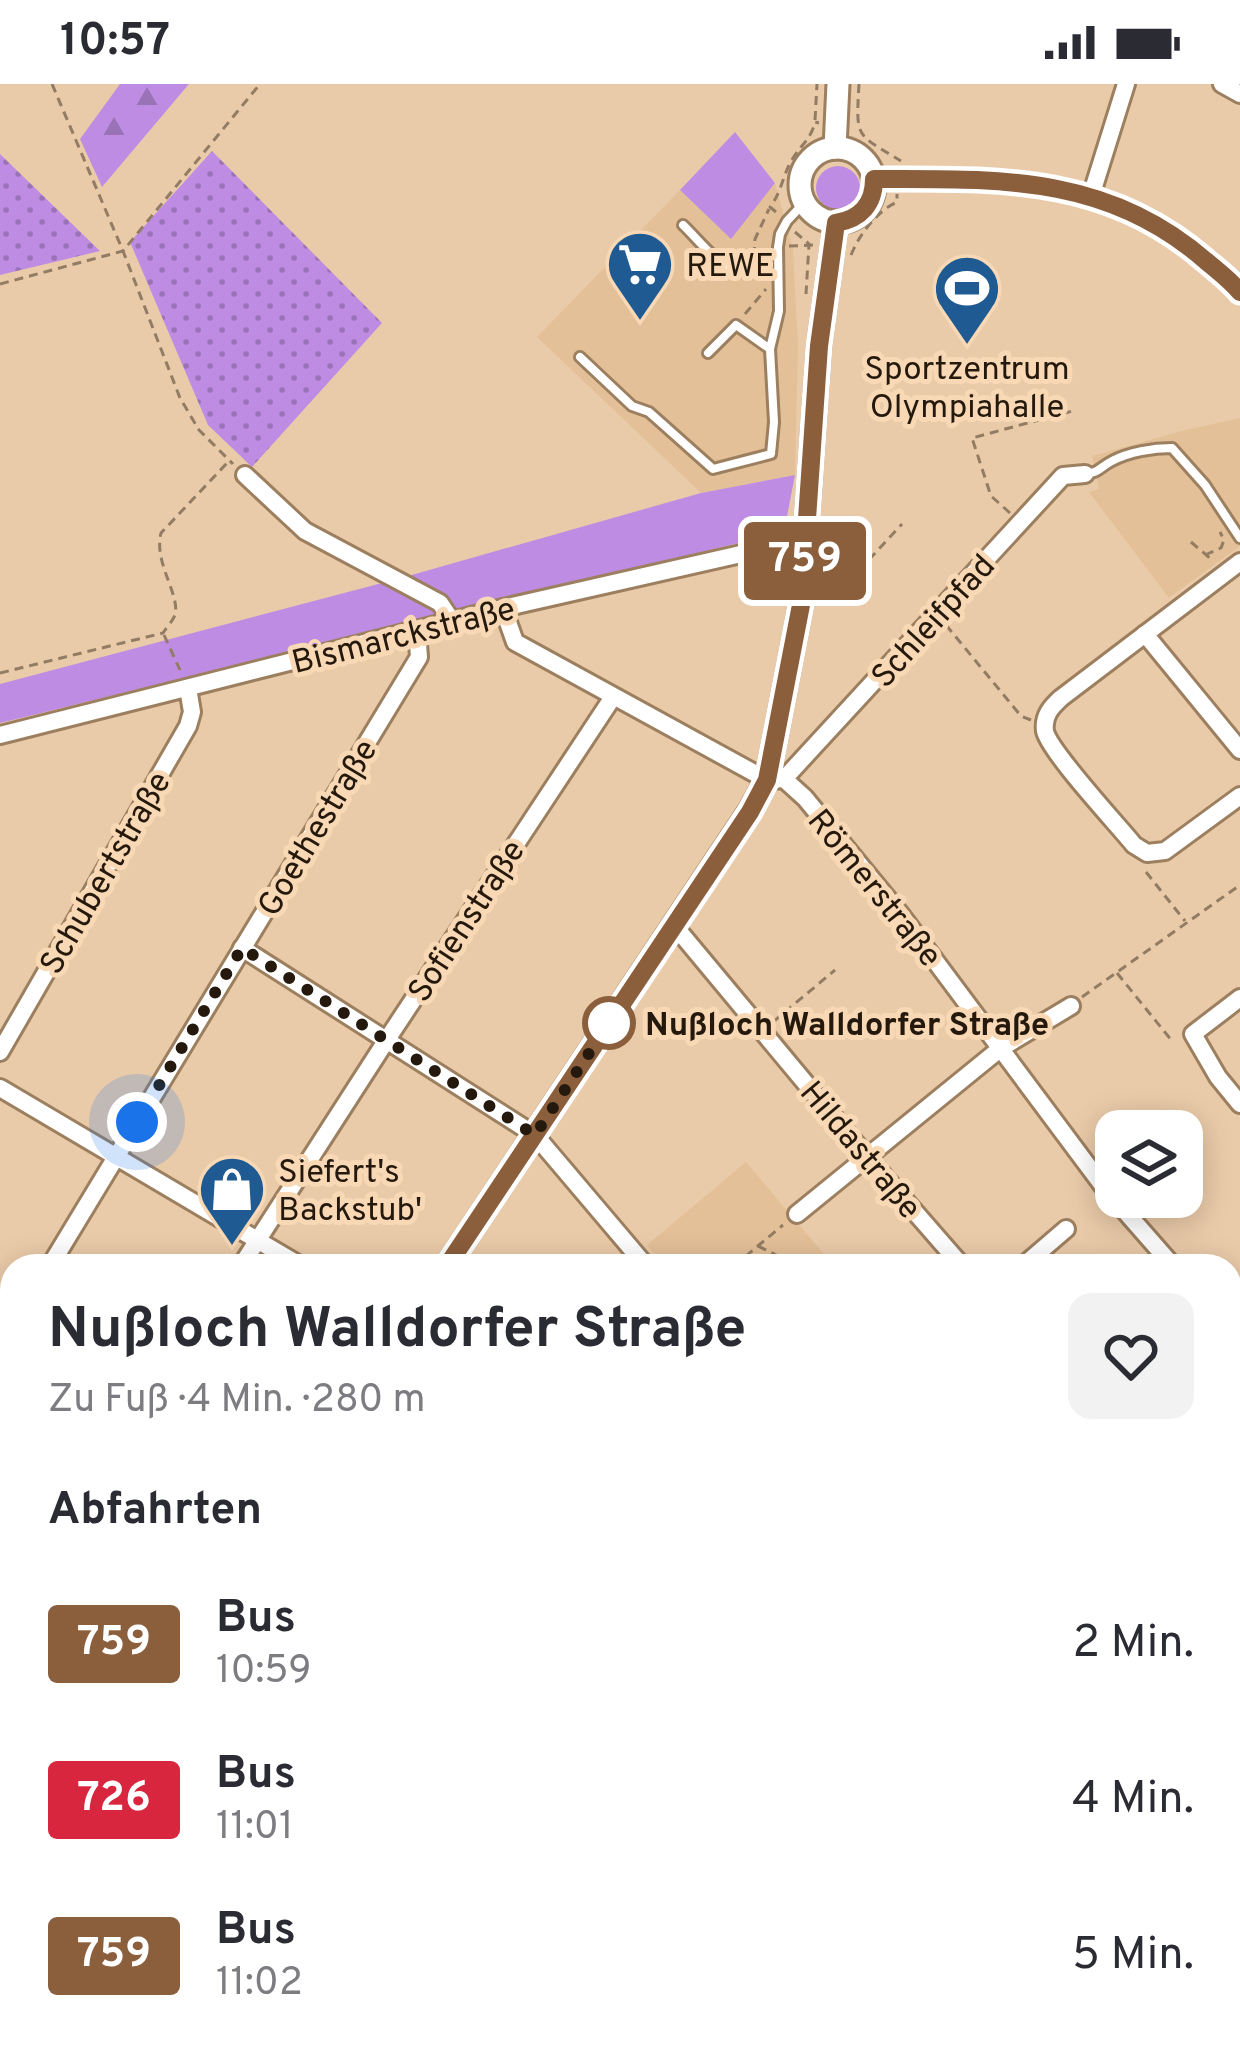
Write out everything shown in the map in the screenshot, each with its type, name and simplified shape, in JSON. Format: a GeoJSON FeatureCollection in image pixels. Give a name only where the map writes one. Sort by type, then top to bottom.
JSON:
{"type":"FeatureCollection","features":[{"type":"Feature","properties":{"kind":"street"},"geometry":{"type":"LineString","coordinates":[[838,84],[828,132],[800,181],[804,203],[820,219],[852,220],[865,210],[885,179]]}},
{"type":"Feature","properties":{"kind":"street"},"geometry":{"type":"LineString","coordinates":[[1091,196],[1126,84]]}},
{"type":"Feature","properties":{"kind":"street"},"geometry":{"type":"LineString","coordinates":[[1222,84],[1240,94]]}},
{"type":"Feature","properties":{"kind":"street"},"geometry":{"type":"LineString","coordinates":[[828,132],[885,179],[960,177],[1027,183],[1091,196],[1154,222],[1238,286]]}},
{"type":"Feature","properties":{"kind":"street"},"geometry":{"type":"LineString","coordinates":[[455,1254],[673,924],[776,780],[813,546],[819,346],[836,223]]}},
{"type":"Feature","properties":{"kind":"street","name":"Schleifpfad"},"geometry":{"type":"LineString","coordinates":[[776,780],[938,615],[1063,476],[1085,474]]}},
{"type":"Feature","properties":{"kind":"street"},"geometry":{"type":"LineString","coordinates":[[244,475],[292,522],[440,603],[452,621]]}},
{"type":"Feature","properties":{"kind":"street","name":"Bismarckstraße"},"geometry":{"type":"LineString","coordinates":[[0,734],[503,608],[813,546]]}},
{"type":"Feature","properties":{"kind":"street"},"geometry":{"type":"LineString","coordinates":[[1240,562],[1052,706],[1044,725],[1054,748],[1134,844],[1147,853],[1166,850],[1240,796]]}},
{"type":"Feature","properties":{"kind":"street","name":"Römerstraße"},"geometry":{"type":"LineString","coordinates":[[503,608],[514,642],[805,798],[887,898],[1103,1186],[1162,1254]]}},
{"type":"Feature","properties":{"kind":"street","name":"Goethestraße"},"geometry":{"type":"LineString","coordinates":[[57,1254],[419,657],[417,631]]}},
{"type":"Feature","properties":{"kind":"street"},"geometry":{"type":"LineString","coordinates":[[1145,634],[1240,750]]}},
{"type":"Feature","properties":{"kind":"street","name":"Schubertstraße"},"geometry":{"type":"LineString","coordinates":[[0,1052],[188,726],[192,712],[188,688]]}},
{"type":"Feature","properties":{"kind":"street","name":"Sofienstraße"},"geometry":{"type":"LineString","coordinates":[[249,1254],[613,697]]}},
{"type":"Feature","properties":{"kind":"street","name":"Hildastraße"},"geometry":{"type":"LineString","coordinates":[[673,924],[952,1254]]}},
{"type":"Feature","properties":{"kind":"street"},"geometry":{"type":"LineString","coordinates":[[242,948],[535,1135],[636,1254]]}},
{"type":"Feature","properties":{"kind":"street"},"geometry":{"type":"LineString","coordinates":[[1240,998],[1193,1034],[1240,1104]]}},
{"type":"Feature","properties":{"kind":"street"},"geometry":{"type":"LineString","coordinates":[[796,1214],[1001,1048],[1071,1006]]}},
{"type":"Feature","properties":{"kind":"street"},"geometry":{"type":"LineString","coordinates":[[0,1088],[281,1254]]}},
{"type":"Feature","properties":{"kind":"street"},"geometry":{"type":"LineString","coordinates":[[1038,1254],[1066,1229]]}},
{"type":"Feature","properties":{"kind":"lane"},"geometry":{"type":"LineString","coordinates":[[580,358],[713,469],[771,454],[770,349],[779,310],[778,247],[787,221],[804,203]]}},
{"type":"Feature","properties":{"kind":"lane"},"geometry":{"type":"LineString","coordinates":[[683,225],[718,260],[744,271],[778,274]]}},
{"type":"Feature","properties":{"kind":"lane"},"geometry":{"type":"LineString","coordinates":[[708,353],[736,325],[770,349]]}},
{"type":"Feature","properties":{"kind":"lane"},"geometry":{"type":"LineString","coordinates":[[1085,474],[1154,448],[1172,448],[1204,484],[1235,537]]}},
{"type":"Feature","properties":{"kind":"path"},"geometry":{"type":"LineString","coordinates":[[52,84],[180,398],[199,430],[244,475]]}},
{"type":"Feature","properties":{"kind":"path"},"geometry":{"type":"LineString","coordinates":[[0,284],[123,250],[260,84]]}},
{"type":"Feature","properties":{"kind":"path"},"geometry":{"type":"LineString","coordinates":[[759,269],[755,239],[791,160],[811,136],[828,132],[818,84]]}},
{"type":"Feature","properties":{"kind":"path"},"geometry":{"type":"LineString","coordinates":[[849,264],[858,239],[883,210],[897,202],[885,179],[901,160],[866,141],[856,128],[859,84]]}},
{"type":"Feature","properties":{"kind":"path"},"geometry":{"type":"LineString","coordinates":[[770,207],[809,244]]}},
{"type":"Feature","properties":{"kind":"path"},"geometry":{"type":"LineString","coordinates":[[778,247],[809,244]]}},
{"type":"Feature","properties":{"kind":"path"},"geometry":{"type":"LineString","coordinates":[[805,312],[809,244]]}},
{"type":"Feature","properties":{"kind":"path"},"geometry":{"type":"LineString","coordinates":[[736,325],[778,274]]}},
{"type":"Feature","properties":{"kind":"path"},"geometry":{"type":"LineString","coordinates":[[1020,523],[991,496],[973,438],[1076,410]]}},
{"type":"Feature","properties":{"kind":"path"},"geometry":{"type":"LineString","coordinates":[[0,673],[163,633],[177,607],[159,558],[161,533],[229,461]]}},
{"type":"Feature","properties":{"kind":"path"},"geometry":{"type":"LineString","coordinates":[[813,546],[850,579],[902,524]]}},
{"type":"Feature","properties":{"kind":"path"},"geometry":{"type":"LineString","coordinates":[[1205,555],[1221,548],[1220,531],[1235,537]]}},
{"type":"Feature","properties":{"kind":"path"},"geometry":{"type":"LineString","coordinates":[[1191,542],[1217,564]]}},
{"type":"Feature","properties":{"kind":"path"},"geometry":{"type":"LineString","coordinates":[[938,615],[1021,716],[1044,725]]}},
{"type":"Feature","properties":{"kind":"path"},"geometry":{"type":"LineString","coordinates":[[163,633],[188,688]]}},
{"type":"Feature","properties":{"kind":"path"},"geometry":{"type":"LineString","coordinates":[[1147,853],[1146,872],[1186,922]]}},
{"type":"Feature","properties":{"kind":"path"},"geometry":{"type":"LineString","coordinates":[[1071,1006],[1240,885]]}},
{"type":"Feature","properties":{"kind":"path"},"geometry":{"type":"LineString","coordinates":[[762,1031],[835,970]]}},
{"type":"Feature","properties":{"kind":"path"},"geometry":{"type":"LineString","coordinates":[[1117,973],[1172,1041]]}},
{"type":"Feature","properties":{"kind":"path"},"geometry":{"type":"LineString","coordinates":[[748,1254],[778,1229]]}},
{"type":"Feature","properties":{"kind":"path"},"geometry":{"type":"LineString","coordinates":[[758,1246],[774,1254]]}},
{"type":"Feature","properties":{"kind":"shaded area"},"geometry":{"type":"Polygon","coordinates":[[[775,183],[793,249],[798,347],[795,475],[701,493],[537,337],[680,190],[731,238],[775,183]]]}},
{"type":"Feature","properties":{"kind":"shaded area"},"geometry":{"type":"Polygon","coordinates":[[[1240,418],[1240,546],[1169,598],[1089,492],[1099,489],[1092,456],[1240,418]]]}},
{"type":"Feature","properties":{"kind":"shaded area"},"geometry":{"type":"Polygon","coordinates":[[[746,1162],[824,1254],[654,1254],[647,1245],[746,1162]]]}},
{"type":"Feature","properties":{"kind":"green space"},"geometry":{"type":"Polygon","coordinates":[[[120,84],[189,84],[102,187],[80,139],[120,84]]]}},
{"type":"Feature","properties":{"kind":"green space"},"geometry":{"type":"Polygon","coordinates":[[[735,132],[775,183],[731,239],[680,190],[735,132]]]}},
{"type":"Feature","properties":{"kind":"green space"},"geometry":{"type":"Polygon","coordinates":[[[212,151],[382,323],[252,467],[208,425],[130,242],[212,151]]]}},
{"type":"Feature","properties":{"kind":"green space"},"geometry":{"type":"Polygon","coordinates":[[[0,154],[100,251],[0,275],[0,154]]]}},
{"type":"Feature","properties":{"kind":"green space"},"geometry":{"type":"Polygon","coordinates":[[[838,166],[853,173],[860,188],[853,203],[838,210],[823,203],[816,188],[823,173],[838,166]]]}},
{"type":"Feature","properties":{"kind":"green space"},"geometry":{"type":"Polygon","coordinates":[[[795,475],[784,532],[0,723],[0,684],[701,493],[795,475]]]}},
{"type":"Feature","properties":{"kind":"bus line","name":"759"},"geometry":{"type":"LineString","coordinates":[[455,1254],[767,780],[801,605],[819,346],[836,223],[852,220],[865,210],[874,179],[960,177],[1027,183],[1091,196],[1154,222],[1192,248],[1240,292]]}},
{"type":"Feature","properties":{"kind":"place","name":"REWE"},"geometry":{"type":"Point","coordinates":[640,323]}},
{"type":"Feature","properties":{"kind":"place","name":"Sportzentrum Olympiahalle"},"geometry":{"type":"Point","coordinates":[967,347]}},
{"type":"Feature","properties":{"kind":"place","name":"Nußloch Walldorfer Straße"},"geometry":{"type":"Point","coordinates":[609,1023]}},
{"type":"Feature","properties":{"kind":"place","name":"Siefert's Backstub'"},"geometry":{"type":"Point","coordinates":[232,1248]}},
{"type":"Feature","properties":{"kind":"route"},"geometry":{"type":"LineString","coordinates":[[137,1122],[242,948],[535,1135],[609,1023]]}}]}
